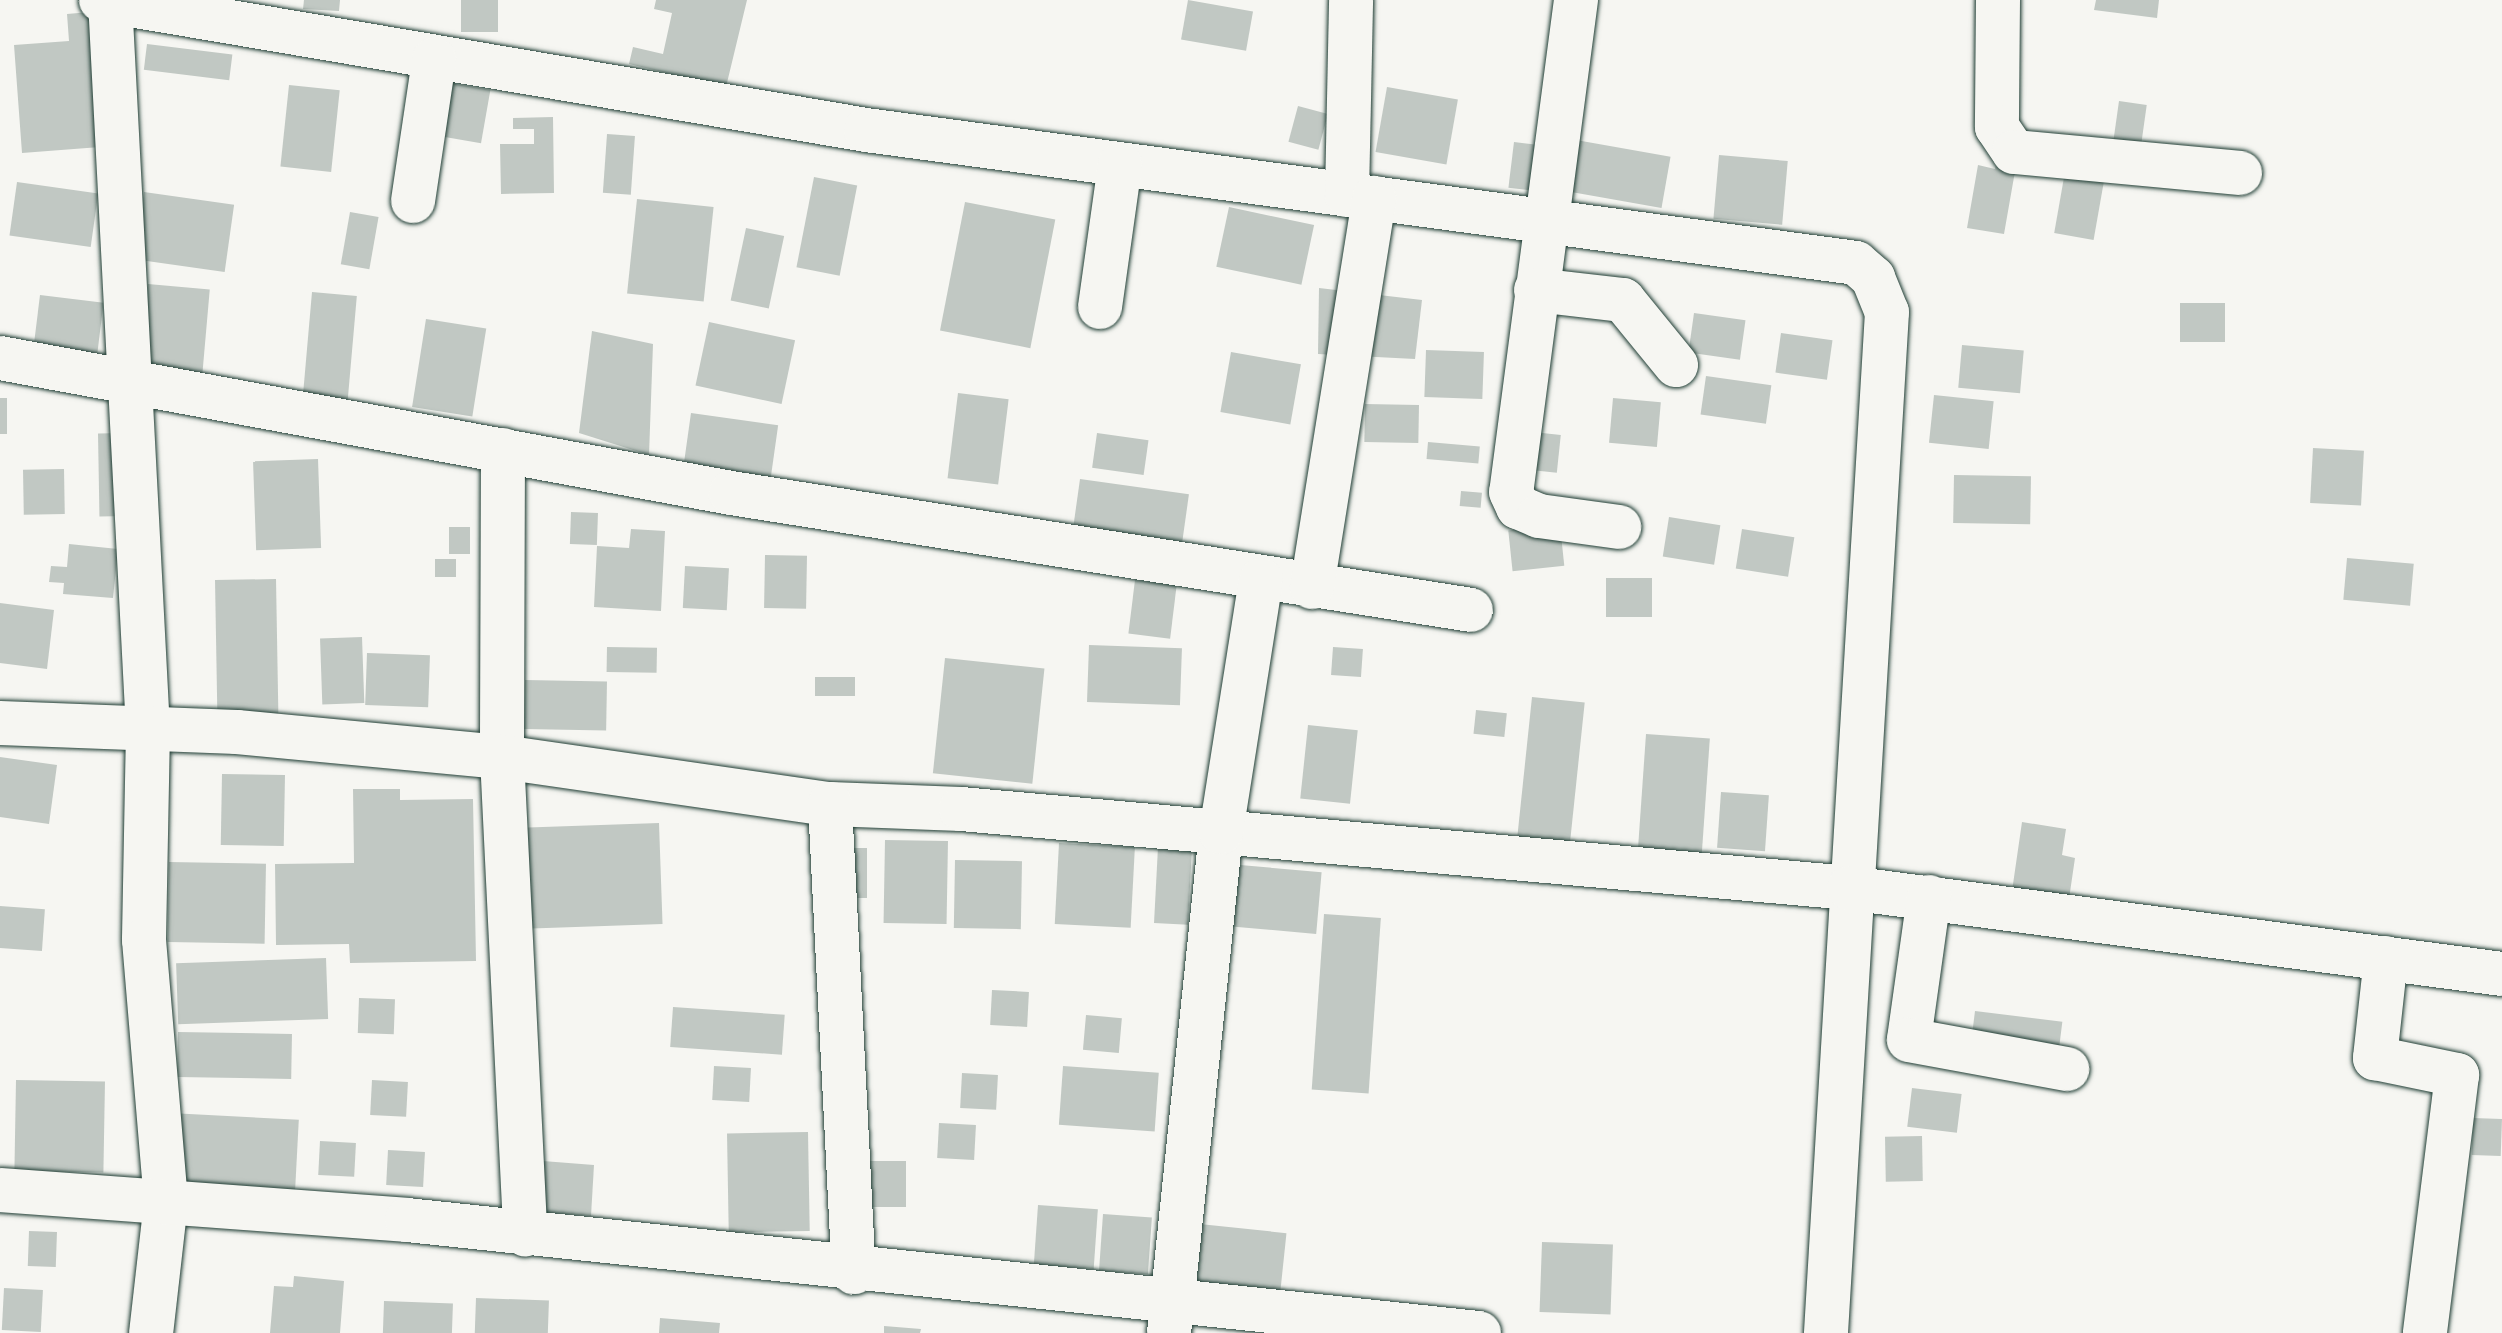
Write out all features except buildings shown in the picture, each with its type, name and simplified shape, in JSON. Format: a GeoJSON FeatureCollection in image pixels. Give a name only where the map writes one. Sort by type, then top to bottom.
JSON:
{"type":"FeatureCollection","features":[{"type":"Feature","properties":{"kind":"street"},"geometry":{"type":"LineString","coordinates":[[1312,587],[1360,197],[1351,0]]}},
{"type":"Feature","properties":{"kind":"street"},"geometry":{"type":"LineString","coordinates":[[1576,0],[1511,492],[1518,507],[1539,516],[1619,527]]}},
{"type":"Feature","properties":{"kind":"street"},"geometry":{"type":"LineString","coordinates":[[1998,0],[1997,127],[2014,152],[2240,173]]}},
{"type":"Feature","properties":{"kind":"street"},"geometry":{"type":"LineString","coordinates":[[151,1333],[166,1202],[144,940],[148,730],[107,1],[434,60],[1120,164],[1832,255],[1856,263],[1883,294],[1826,1333]]}},
{"type":"Feature","properties":{"kind":"street"},"geometry":{"type":"LineString","coordinates":[[413,201],[434,60]]}},
{"type":"Feature","properties":{"kind":"street"},"geometry":{"type":"LineString","coordinates":[[1100,307],[1120,164]]}},
{"type":"Feature","properties":{"kind":"street"},"geometry":{"type":"LineString","coordinates":[[1536,290],[1623,300],[1676,365]]}},
{"type":"Feature","properties":{"kind":"street"},"geometry":{"type":"LineString","coordinates":[[0,358],[130,386],[1261,580],[1471,610]]}},
{"type":"Feature","properties":{"kind":"street"},"geometry":{"type":"LineString","coordinates":[[503,450],[502,757],[525,1234]]}},
{"type":"Feature","properties":{"kind":"street"},"geometry":{"type":"LineString","coordinates":[[1170,1317],[1221,832],[1261,580]]}},
{"type":"Feature","properties":{"kind":"street"},"geometry":{"type":"LineString","coordinates":[[0,723],[148,730],[502,757],[830,804],[1221,832],[1849,888],[2502,974]]}},
{"type":"Feature","properties":{"kind":"street"},"geometry":{"type":"LineString","coordinates":[[830,804],[854,1272]]}},
{"type":"Feature","properties":{"kind":"street"},"geometry":{"type":"LineString","coordinates":[[1929,897],[1909,1040],[2067,1069]]}},
{"type":"Feature","properties":{"kind":"street"},"geometry":{"type":"LineString","coordinates":[[2386,958],[2375,1058],[2457,1075],[2451,1162],[2425,1333]]}},
{"type":"Feature","properties":{"kind":"street"},"geometry":{"type":"LineString","coordinates":[[0,1190],[525,1234],[854,1272],[1170,1317],[1479,1333]]}}]}
